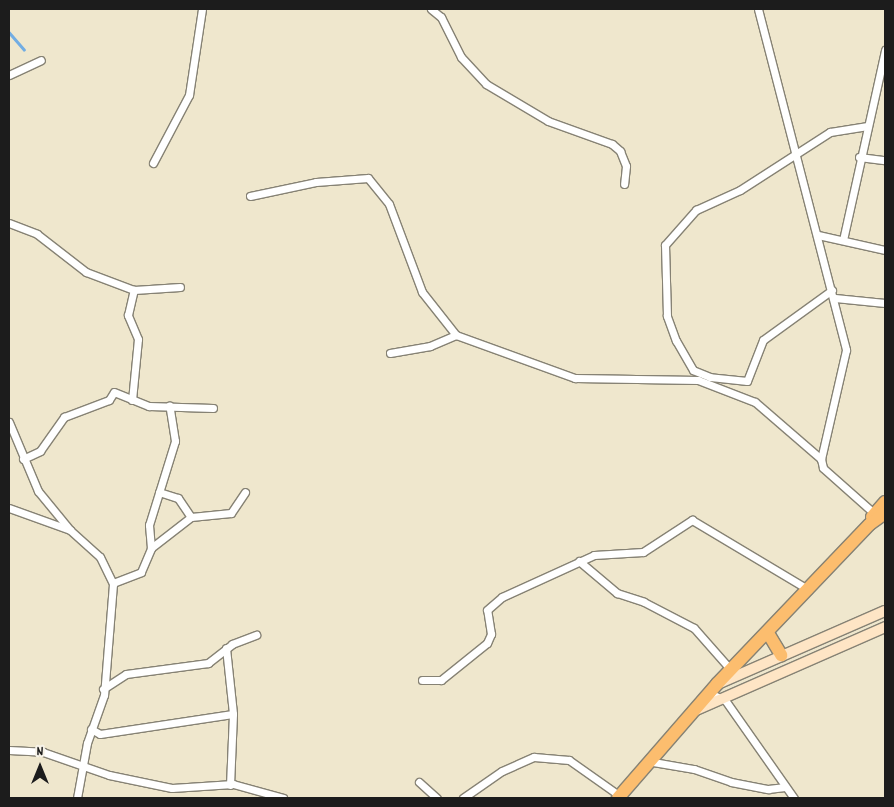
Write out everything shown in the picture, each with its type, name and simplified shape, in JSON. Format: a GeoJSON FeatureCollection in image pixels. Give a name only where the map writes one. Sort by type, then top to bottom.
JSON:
{"type":"FeatureCollection","features":[{"type":"Feature","properties":{"kind":"highway"},"geometry":{"type":"LineString","coordinates":[[619,797],[653,762],[713,689],[810,590],[877,517],[885,502]]}},
{"type":"Feature","properties":{"kind":"highway"},"geometry":{"type":"LineString","coordinates":[[768,633],[781,655]]}},
{"type":"Feature","properties":{"kind":"street"},"geometry":{"type":"LineString","coordinates":[[153,163],[189,95],[202,9]]}},
{"type":"Feature","properties":{"kind":"street"},"geometry":{"type":"LineString","coordinates":[[431,9],[441,17],[461,57],[486,84],[548,121],[612,144],[620,151],[626,166],[624,184]]}},
{"type":"Feature","properties":{"kind":"street"},"geometry":{"type":"LineString","coordinates":[[758,9],[778,92],[799,154],[846,350],[821,459],[823,468],[877,517]]}},
{"type":"Feature","properties":{"kind":"street"},"geometry":{"type":"LineString","coordinates":[[843,240],[859,158],[882,86],[885,50]]}},
{"type":"Feature","properties":{"kind":"street"},"geometry":{"type":"LineString","coordinates":[[9,75],[41,60]]}},
{"type":"Feature","properties":{"kind":"street"},"geometry":{"type":"LineString","coordinates":[[832,290],[763,340],[743,384],[693,370],[667,316],[668,238],[696,210],[740,190],[799,154],[830,132],[868,126]]}},
{"type":"Feature","properties":{"kind":"street"},"geometry":{"type":"LineString","coordinates":[[859,158],[885,160]]}},
{"type":"Feature","properties":{"kind":"street"},"geometry":{"type":"LineString","coordinates":[[250,196],[316,182],[368,178],[389,204],[422,292],[456,334],[575,378],[712,384],[773,414],[821,459]]}},
{"type":"Feature","properties":{"kind":"street"},"geometry":{"type":"LineString","coordinates":[[9,223],[33,232],[86,272],[134,290],[180,287]]}},
{"type":"Feature","properties":{"kind":"street"},"geometry":{"type":"LineString","coordinates":[[818,235],[885,250]]}},
{"type":"Feature","properties":{"kind":"street"},"geometry":{"type":"LineString","coordinates":[[132,400],[138,339],[128,315],[134,290]]}},
{"type":"Feature","properties":{"kind":"street"},"geometry":{"type":"LineString","coordinates":[[835,298],[885,303]]}},
{"type":"Feature","properties":{"kind":"street"},"geometry":{"type":"LineString","coordinates":[[390,353],[430,346],[456,334]]}},
{"type":"Feature","properties":{"kind":"street"},"geometry":{"type":"LineString","coordinates":[[23,459],[40,451],[64,417],[109,400],[114,392],[121,390],[132,400],[213,408]]}},
{"type":"Feature","properties":{"kind":"street"},"geometry":{"type":"LineString","coordinates":[[113,583],[141,572],[151,548],[149,525],[175,441],[169,405]]}},
{"type":"Feature","properties":{"kind":"street"},"geometry":{"type":"LineString","coordinates":[[9,422],[38,491],[70,530],[100,557],[113,583],[103,689],[91,729],[77,798]]}},
{"type":"Feature","properties":{"kind":"street"},"geometry":{"type":"LineString","coordinates":[[158,492],[178,498],[190,517]]}},
{"type":"Feature","properties":{"kind":"street"},"geometry":{"type":"LineString","coordinates":[[151,548],[190,517],[231,513],[245,492]]}},
{"type":"Feature","properties":{"kind":"street"},"geometry":{"type":"LineString","coordinates":[[9,508],[70,530]]}},
{"type":"Feature","properties":{"kind":"street"},"geometry":{"type":"LineString","coordinates":[[422,680],[441,680],[486,643],[492,634],[487,615],[491,604],[608,550],[643,552],[686,522],[700,521],[810,590]]}},
{"type":"Feature","properties":{"kind":"street"},"geometry":{"type":"LineString","coordinates":[[579,562],[617,594],[644,602],[694,628],[731,670]]}},
{"type":"Feature","properties":{"kind":"street"},"geometry":{"type":"LineString","coordinates":[[794,798],[725,700],[713,689],[781,655],[885,611]]}},
{"type":"Feature","properties":{"kind":"street"},"geometry":{"type":"LineString","coordinates":[[694,711],[725,700],[885,627]]}},
{"type":"Feature","properties":{"kind":"street"},"geometry":{"type":"LineString","coordinates":[[103,689],[126,674],[208,663],[226,648],[256,635]]}},
{"type":"Feature","properties":{"kind":"street"},"geometry":{"type":"LineString","coordinates":[[226,648],[234,714],[228,764],[230,785]]}},
{"type":"Feature","properties":{"kind":"street"},"geometry":{"type":"LineString","coordinates":[[91,729],[105,734],[234,714]]}},
{"type":"Feature","properties":{"kind":"street"},"geometry":{"type":"LineString","coordinates":[[9,750],[43,752],[83,763],[109,775],[172,788],[230,785],[283,798]]}},
{"type":"Feature","properties":{"kind":"street"},"geometry":{"type":"LineString","coordinates":[[463,798],[502,771],[534,757],[569,760],[619,797]]}},
{"type":"Feature","properties":{"kind":"street"},"geometry":{"type":"LineString","coordinates":[[653,762],[694,769],[731,782],[768,789],[785,787]]}},
{"type":"Feature","properties":{"kind":"street"},"geometry":{"type":"LineString","coordinates":[[419,782],[436,798]]}},
{"type":"Feature","properties":{"kind":"waterway"},"geometry":{"type":"LineString","coordinates":[[9,32],[24,49]]}}]}
